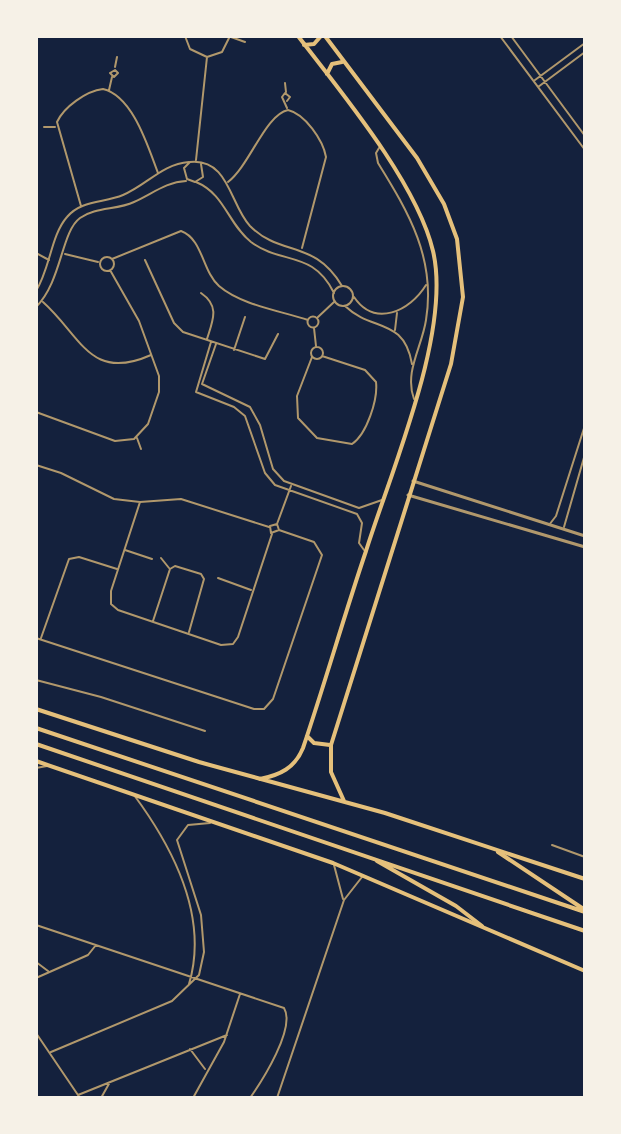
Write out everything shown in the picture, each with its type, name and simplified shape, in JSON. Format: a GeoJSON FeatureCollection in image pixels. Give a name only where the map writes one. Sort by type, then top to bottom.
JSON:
{"type":"FeatureCollection","features":[{"type":"Feature","properties":{"kind":"main road"},"geometry":{"type":"LineString","coordinates":[[260,779],[281,773],[292,765],[307,736],[434,331],[436,267],[417,207],[379,148],[298,36]]}},
{"type":"Feature","properties":{"kind":"main road"},"geometry":{"type":"LineString","coordinates":[[304,45],[314,44],[323,36],[417,158],[448,212],[459,252],[463,297],[459,338],[331,745],[331,772],[344,801]]}},
{"type":"Feature","properties":{"kind":"main road"},"geometry":{"type":"LineString","coordinates":[[327,75],[332,64],[344,62]]}},
{"type":"Feature","properties":{"kind":"main road"},"geometry":{"type":"LineString","coordinates":[[36,709],[260,779],[344,801],[585,879]]}},
{"type":"Feature","properties":{"kind":"main road"},"geometry":{"type":"LineString","coordinates":[[36,728],[585,911]]}},
{"type":"Feature","properties":{"kind":"main road"},"geometry":{"type":"LineString","coordinates":[[307,736],[318,745],[331,745]]}},
{"type":"Feature","properties":{"kind":"main road"},"geometry":{"type":"LineString","coordinates":[[36,744],[585,931]]}},
{"type":"Feature","properties":{"kind":"main road"},"geometry":{"type":"LineString","coordinates":[[36,761],[333,863],[585,971]]}},
{"type":"Feature","properties":{"kind":"main road"},"geometry":{"type":"LineString","coordinates":[[498,852],[585,911]]}},
{"type":"Feature","properties":{"kind":"main road"},"geometry":{"type":"LineString","coordinates":[[368,856],[456,906],[482,926]]}},
{"type":"Feature","properties":{"kind":"street"},"geometry":{"type":"LineString","coordinates":[[185,36],[190,49],[207,57],[222,52],[230,36],[245,42]]}},
{"type":"Feature","properties":{"kind":"street"},"geometry":{"type":"LineString","coordinates":[[500,36],[585,150]]}},
{"type":"Feature","properties":{"kind":"street"},"geometry":{"type":"LineString","coordinates":[[511,36],[585,136]]}},
{"type":"Feature","properties":{"kind":"street"},"geometry":{"type":"LineString","coordinates":[[533,81],[585,43]]}},
{"type":"Feature","properties":{"kind":"street"},"geometry":{"type":"LineString","coordinates":[[538,87],[585,52]]}},
{"type":"Feature","properties":{"kind":"street"},"geometry":{"type":"LineString","coordinates":[[109,90],[111,71],[115,70],[117,57]]}},
{"type":"Feature","properties":{"kind":"street"},"geometry":{"type":"LineString","coordinates":[[196,161],[207,57]]}},
{"type":"Feature","properties":{"kind":"street"},"geometry":{"type":"LineString","coordinates":[[285,83],[286,93],[290,97],[288,110]]}},
{"type":"Feature","properties":{"kind":"street"},"geometry":{"type":"LineString","coordinates":[[81,206],[57,127],[62,113],[90,92],[109,90]]}},
{"type":"Feature","properties":{"kind":"street"},"geometry":{"type":"LineString","coordinates":[[109,90],[135,122],[158,173]]}},
{"type":"Feature","properties":{"kind":"street"},"geometry":{"type":"LineString","coordinates":[[228,182],[249,160],[272,119],[288,110],[299,114],[325,153],[302,249]]}},
{"type":"Feature","properties":{"kind":"street"},"geometry":{"type":"LineString","coordinates":[[44,127],[57,127]]}},
{"type":"Feature","properties":{"kind":"street"},"geometry":{"type":"LineString","coordinates":[[379,148],[378,163],[417,230],[428,282],[426,319],[412,366],[410,383],[414,399]]}},
{"type":"Feature","properties":{"kind":"street"},"geometry":{"type":"LineString","coordinates":[[36,291],[51,261],[61,225],[81,206],[125,194],[174,164],[196,161],[216,170],[228,182],[238,209],[251,227],[269,239],[302,249],[329,268],[342,286],[349,288],[369,311],[397,312],[415,300],[428,282]]}},
{"type":"Feature","properties":{"kind":"street"},"geometry":{"type":"LineString","coordinates":[[189,181],[184,171],[190,162]]}},
{"type":"Feature","properties":{"kind":"street"},"geometry":{"type":"LineString","coordinates":[[195,182],[204,175],[201,164]]}},
{"type":"Feature","properties":{"kind":"street"},"geometry":{"type":"LineString","coordinates":[[36,307],[42,301],[64,254],[70,229],[81,217],[127,205],[172,182],[189,181],[217,196],[236,227],[250,241],[266,250],[307,262],[324,275],[334,293],[335,302]]}},
{"type":"Feature","properties":{"kind":"street"},"geometry":{"type":"LineString","coordinates":[[99,262],[104,257],[112,259],[181,231],[194,239],[207,271],[222,289],[308,320],[314,327]]}},
{"type":"Feature","properties":{"kind":"street"},"geometry":{"type":"LineString","coordinates":[[36,253],[51,261]]}},
{"type":"Feature","properties":{"kind":"street"},"geometry":{"type":"LineString","coordinates":[[64,254],[99,262]]}},
{"type":"Feature","properties":{"kind":"street"},"geometry":{"type":"LineString","coordinates":[[110,270],[114,267],[112,259]]}},
{"type":"Feature","properties":{"kind":"street"},"geometry":{"type":"LineString","coordinates":[[145,260],[176,327],[216,344],[268,359],[278,334]]}},
{"type":"Feature","properties":{"kind":"street"},"geometry":{"type":"LineString","coordinates":[[99,262],[102,269],[110,270]]}},
{"type":"Feature","properties":{"kind":"street"},"geometry":{"type":"LineString","coordinates":[[36,412],[115,441],[137,437],[148,424],[160,387],[139,321],[110,270]]}},
{"type":"Feature","properties":{"kind":"street"},"geometry":{"type":"LineString","coordinates":[[334,293],[342,286]]}},
{"type":"Feature","properties":{"kind":"street"},"geometry":{"type":"LineString","coordinates":[[201,293],[211,300],[215,310],[203,386],[238,398],[250,407],[258,419],[273,469],[291,486],[359,508],[382,500]]}},
{"type":"Feature","properties":{"kind":"street"},"geometry":{"type":"LineString","coordinates":[[345,306],[354,297]]}},
{"type":"Feature","properties":{"kind":"street"},"geometry":{"type":"LineString","coordinates":[[42,301],[98,360],[118,366],[151,355]]}},
{"type":"Feature","properties":{"kind":"street"},"geometry":{"type":"LineString","coordinates":[[335,302],[363,319],[395,330],[406,344],[412,366]]}},
{"type":"Feature","properties":{"kind":"street"},"geometry":{"type":"LineString","coordinates":[[322,356],[317,347],[314,327],[317,318],[335,302]]}},
{"type":"Feature","properties":{"kind":"street"},"geometry":{"type":"LineString","coordinates":[[395,330],[397,312]]}},
{"type":"Feature","properties":{"kind":"street"},"geometry":{"type":"LineString","coordinates":[[234,350],[245,317]]}},
{"type":"Feature","properties":{"kind":"street"},"geometry":{"type":"LineString","coordinates":[[308,320],[317,318]]}},
{"type":"Feature","properties":{"kind":"street"},"geometry":{"type":"LineString","coordinates":[[216,344],[196,392],[240,411],[252,428],[269,479],[289,493],[357,514],[362,523],[359,543],[365,551]]}},
{"type":"Feature","properties":{"kind":"street"},"geometry":{"type":"LineString","coordinates":[[312,357],[322,356],[365,370],[376,382],[376,393],[363,433],[352,444],[317,438],[298,418],[297,396],[312,357],[311,351],[317,347]]}},
{"type":"Feature","properties":{"kind":"street"},"geometry":{"type":"LineString","coordinates":[[548,525],[556,516],[585,425]]}},
{"type":"Feature","properties":{"kind":"street"},"geometry":{"type":"LineString","coordinates":[[137,437],[141,449]]}},
{"type":"Feature","properties":{"kind":"street"},"geometry":{"type":"LineString","coordinates":[[259,453],[267,450]]}},
{"type":"Feature","properties":{"kind":"street"},"geometry":{"type":"LineString","coordinates":[[567,531],[564,519],[585,454]]}},
{"type":"Feature","properties":{"kind":"street"},"geometry":{"type":"LineString","coordinates":[[36,465],[61,473],[101,494],[140,502],[181,499],[269,527],[277,524]]}},
{"type":"Feature","properties":{"kind":"street"},"geometry":{"type":"LineString","coordinates":[[413,481],[585,536]]}},
{"type":"Feature","properties":{"kind":"street"},"geometry":{"type":"LineString","coordinates":[[279,530],[277,524],[291,486]]}},
{"type":"Feature","properties":{"kind":"street"},"geometry":{"type":"LineString","coordinates":[[408,495],[585,547]]}},
{"type":"Feature","properties":{"kind":"street"},"geometry":{"type":"LineString","coordinates":[[140,502],[110,595],[111,604],[118,610],[221,645],[233,644],[272,534],[269,527]]}},
{"type":"Feature","properties":{"kind":"street"},"geometry":{"type":"LineString","coordinates":[[476,516],[481,504]]}},
{"type":"Feature","properties":{"kind":"street"},"geometry":{"type":"LineString","coordinates":[[357,514],[359,508]]}},
{"type":"Feature","properties":{"kind":"street"},"geometry":{"type":"LineString","coordinates":[[36,638],[254,709],[264,709],[273,699],[322,555],[314,542],[279,530],[272,534]]}},
{"type":"Feature","properties":{"kind":"street"},"geometry":{"type":"LineString","coordinates":[[124,550],[152,559]]}},
{"type":"Feature","properties":{"kind":"street"},"geometry":{"type":"LineString","coordinates":[[41,640],[69,559],[79,557],[118,570]]}},
{"type":"Feature","properties":{"kind":"street"},"geometry":{"type":"LineString","coordinates":[[161,558],[170,569]]}},
{"type":"Feature","properties":{"kind":"street"},"geometry":{"type":"LineString","coordinates":[[170,569],[179,566],[199,572],[204,579],[188,634]]}},
{"type":"Feature","properties":{"kind":"street"},"geometry":{"type":"LineString","coordinates":[[153,622],[170,569]]}},
{"type":"Feature","properties":{"kind":"street"},"geometry":{"type":"LineString","coordinates":[[218,578],[254,590]]}},
{"type":"Feature","properties":{"kind":"street"},"geometry":{"type":"LineString","coordinates":[[36,680],[101,697],[205,731]]}},
{"type":"Feature","properties":{"kind":"street"},"geometry":{"type":"LineString","coordinates":[[36,768],[50,766]]}},
{"type":"Feature","properties":{"kind":"street"},"geometry":{"type":"LineString","coordinates":[[132,793],[162,835],[183,884],[197,934],[196,965],[188,985]]}},
{"type":"Feature","properties":{"kind":"street"},"geometry":{"type":"LineString","coordinates":[[51,1052],[172,1001],[196,979],[202,966],[203,933],[197,897],[177,840],[188,825],[219,822]]}},
{"type":"Feature","properties":{"kind":"street"},"geometry":{"type":"LineString","coordinates":[[552,845],[585,857]]}},
{"type":"Feature","properties":{"kind":"street"},"geometry":{"type":"LineString","coordinates":[[333,863],[340,897],[344,900]]}},
{"type":"Feature","properties":{"kind":"street"},"geometry":{"type":"LineString","coordinates":[[277,1098],[344,900],[350,887],[364,875]]}},
{"type":"Feature","properties":{"kind":"street"},"geometry":{"type":"LineString","coordinates":[[36,925],[281,1007],[288,1016],[268,1073],[250,1098]]}},
{"type":"Feature","properties":{"kind":"street"},"geometry":{"type":"LineString","coordinates":[[197,934],[203,933]]}},
{"type":"Feature","properties":{"kind":"street"},"geometry":{"type":"LineString","coordinates":[[36,978],[88,955],[96,945]]}},
{"type":"Feature","properties":{"kind":"street"},"geometry":{"type":"LineString","coordinates":[[36,962],[48,972]]}},
{"type":"Feature","properties":{"kind":"street"},"geometry":{"type":"LineString","coordinates":[[193,1098],[227,1035],[241,993]]}},
{"type":"Feature","properties":{"kind":"street"},"geometry":{"type":"LineString","coordinates":[[36,1033],[79,1096],[189,1048],[227,1035]]}},
{"type":"Feature","properties":{"kind":"street"},"geometry":{"type":"LineString","coordinates":[[189,1048],[205,1071]]}},
{"type":"Feature","properties":{"kind":"street"},"geometry":{"type":"LineString","coordinates":[[101,1098],[110,1082]]}}]}
